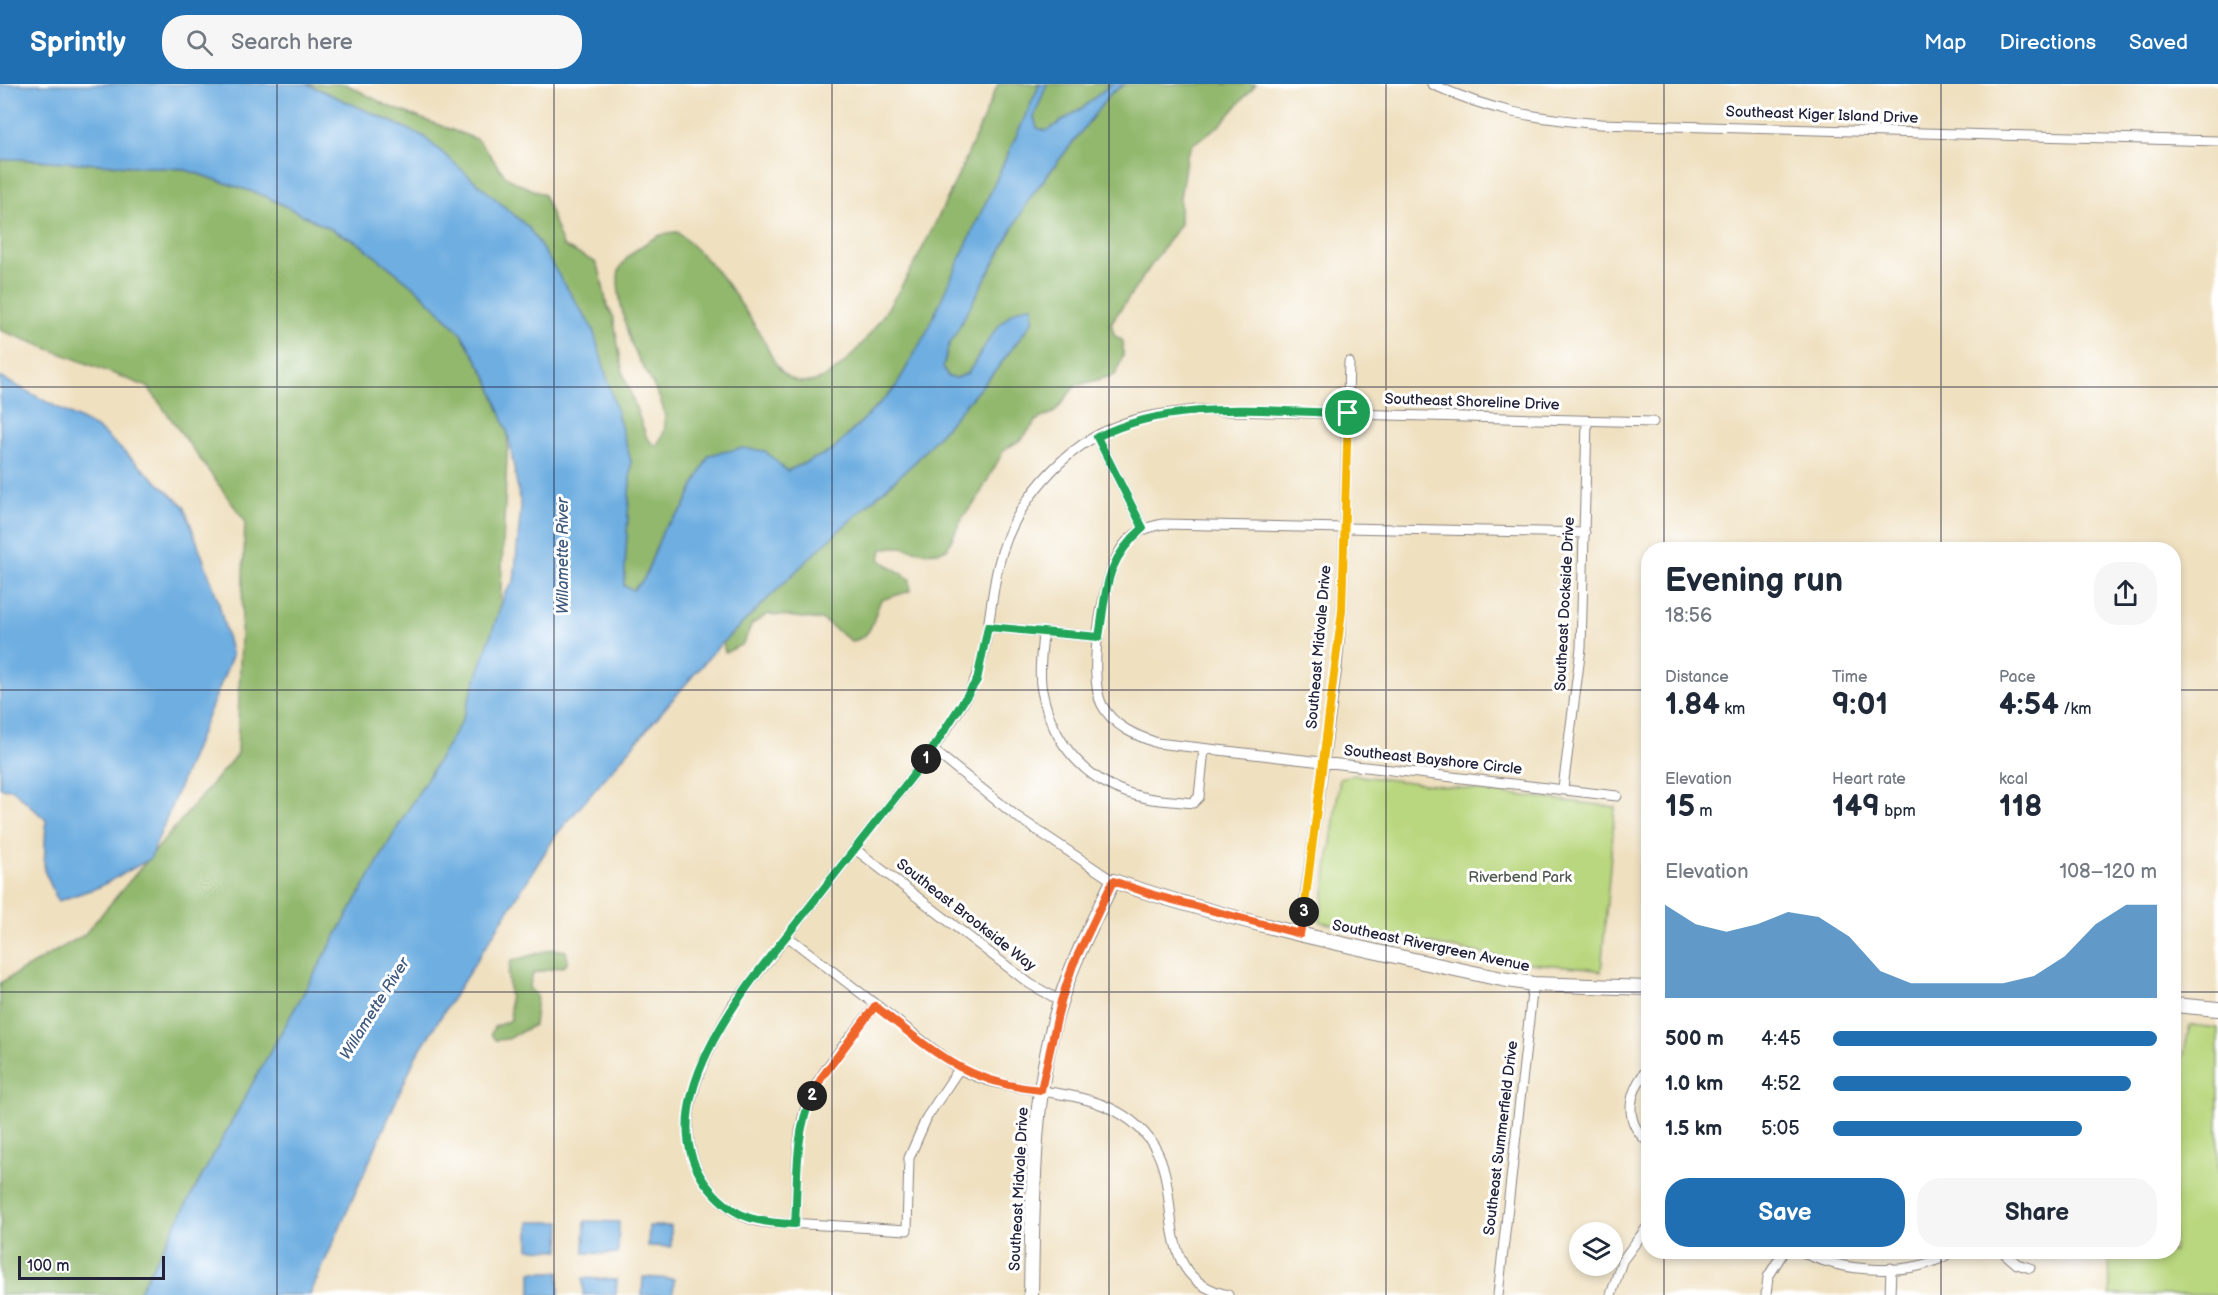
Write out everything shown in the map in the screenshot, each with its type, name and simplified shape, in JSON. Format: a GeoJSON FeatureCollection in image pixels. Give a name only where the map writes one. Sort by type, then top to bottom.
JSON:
{"type":"FeatureCollection","features":[{"type":"Feature","properties":{"kind":"street","name":"Southeast Kiger Island Drive"},"geometry":{"type":"LineString","coordinates":[[1432,84],[1475,103],[1509,114],[1600,124],[2218,141]]}},
{"type":"Feature","properties":{"kind":"street","name":"Southeast Midvale Drive"},"geometry":{"type":"LineString","coordinates":[[1300,934],[1337,667],[1345,529],[1349,362]]}},
{"type":"Feature","properties":{"kind":"street","name":"Southeast Shoreline Drive"},"geometry":{"type":"LineString","coordinates":[[959,1069],[927,1116],[909,1158],[907,1230],[795,1224],[749,1218],[726,1208],[698,1172],[690,1149],[688,1128],[698,1076],[713,1040],[733,1005],[933,750],[977,680],[998,567],[1009,531],[1042,481],[1066,457],[1123,424],[1153,415],[1196,410],[1653,422]]}},
{"type":"Feature","properties":{"kind":"street","name":"Southeast Dockside Drive"},"geometry":{"type":"LineString","coordinates":[[1563,788],[1581,648],[1587,420]]}},
{"type":"Feature","properties":{"kind":"street"},"geometry":{"type":"LineString","coordinates":[[1097,437],[1143,528],[1163,524],[1585,533]]}},
{"type":"Feature","properties":{"kind":"street","name":"Southeast Bayshore Circle"},"geometry":{"type":"LineString","coordinates":[[1143,528],[1124,545],[1110,571],[1099,637],[1097,686],[1102,704],[1116,722],[1130,733],[1157,743],[1617,796]]}},
{"type":"Feature","properties":{"kind":"street"},"geometry":{"type":"LineString","coordinates":[[988,627],[1099,637]]}},
{"type":"Feature","properties":{"kind":"street"},"geometry":{"type":"LineString","coordinates":[[1043,632],[1042,690],[1062,746],[1083,769],[1113,788],[1147,798],[1192,803],[1199,797],[1204,749]]}},
{"type":"Feature","properties":{"kind":"street","name":"Southeast Rivergreen Avenue"},"geometry":{"type":"LineString","coordinates":[[933,750],[1016,816],[1113,881],[1166,898],[1300,934],[1533,984],[1641,988]]}},
{"type":"Feature","properties":{"kind":"street","name":"Southeast Brookside Way"},"geometry":{"type":"LineString","coordinates":[[855,849],[1030,984],[1061,1001]]}},
{"type":"Feature","properties":{"kind":"street","name":"Southeast Midvale Drive"},"geometry":{"type":"LineString","coordinates":[[1031,1295],[1034,1180],[1041,1090],[1061,1001],[1077,957],[1113,881]]}},
{"type":"Feature","properties":{"kind":"street"},"geometry":{"type":"LineString","coordinates":[[787,936],[959,1069],[992,1082],[1078,1096],[1102,1104],[1120,1114],[1144,1134],[1154,1146],[1166,1174],[1170,1230],[1181,1259],[1200,1282],[1213,1292],[1228,1295]]}},
{"type":"Feature","properties":{"kind":"street","name":"Southeast Summerfield Drive"},"geometry":{"type":"LineString","coordinates":[[1498,1295],[1533,984]]}},
{"type":"Feature","properties":{"kind":"street"},"geometry":{"type":"LineString","coordinates":[[795,1224],[804,1113],[822,1077],[875,1006]]}},
{"type":"Feature","properties":{"kind":"street"},"geometry":{"type":"LineString","coordinates":[[2181,1006],[2218,1009]]}},
{"type":"Feature","properties":{"kind":"street"},"geometry":{"type":"LineString","coordinates":[[1641,1078],[1635,1087],[1630,1108],[1636,1127],[1641,1133]]}},
{"type":"Feature","properties":{"kind":"street"},"geometry":{"type":"LineString","coordinates":[[1611,1295],[1622,1261],[1641,1234]]}},
{"type":"Feature","properties":{"kind":"street"},"geometry":{"type":"LineString","coordinates":[[1766,1295],[1768,1277],[1779,1259]]}},
{"type":"Feature","properties":{"kind":"street"},"geometry":{"type":"LineString","coordinates":[[1818,1259],[1829,1264],[1891,1268],[1923,1266],[1937,1259]]}},
{"type":"Feature","properties":{"kind":"street"},"geometry":{"type":"LineString","coordinates":[[2011,1259],[2017,1264],[2030,1268]]}},
{"type":"Feature","properties":{"kind":"street"},"geometry":{"type":"LineString","coordinates":[[1890,1295],[1891,1268]]}},
{"type":"Feature","properties":{"kind":"green space"},"geometry":{"type":"Polygon","coordinates":[[[307,84],[346,84],[388,106],[476,139],[506,176],[544,195],[563,246],[595,262],[600,272],[607,306],[613,316],[623,373],[647,438],[655,446],[663,435],[664,411],[660,398],[631,342],[618,285],[620,268],[631,254],[656,237],[677,232],[705,258],[724,281],[762,337],[780,370],[790,378],[819,380],[850,357],[882,317],[913,265],[942,209],[998,84],[1040,84],[926,333],[895,388],[833,450],[787,471],[778,465],[709,455],[683,509],[664,528],[644,579],[633,590],[624,586],[631,461],[423,136],[307,84]]]}},
{"type":"Feature","properties":{"kind":"green space"},"geometry":{"type":"Polygon","coordinates":[[[1047,84],[1111,84],[1085,106],[1047,131],[1037,128],[1034,117],[1047,84]]]}},
{"type":"Feature","properties":{"kind":"green space"},"geometry":{"type":"Polygon","coordinates":[[[1125,84],[1256,84],[1220,125],[1193,144],[1187,154],[1180,198],[1180,224],[1111,323],[1114,335],[1123,341],[1123,356],[1115,375],[1075,386],[1055,412],[1037,420],[1022,439],[1004,450],[976,501],[962,518],[947,549],[929,553],[900,547],[882,549],[880,560],[910,579],[910,591],[881,600],[871,626],[864,636],[851,641],[823,620],[768,614],[752,624],[743,644],[725,653],[723,642],[822,546],[916,461],[996,370],[1032,322],[1032,306],[1013,313],[996,331],[968,373],[957,378],[948,377],[943,367],[948,347],[1029,199],[1111,93],[1125,84]]]}},
{"type":"Feature","properties":{"kind":"green space"},"geometry":{"type":"Polygon","coordinates":[[[0,160],[183,169],[265,196],[357,242],[418,290],[461,333],[488,379],[508,434],[500,611],[462,721],[399,825],[261,1068],[137,1295],[0,1295],[0,983],[84,935],[237,754],[245,521],[148,387],[0,330],[0,160]]]}},
{"type":"Feature","properties":{"kind":"green space","name":"Riverbend Park"},"geometry":{"type":"Polygon","coordinates":[[[1352,775],[1615,807],[1601,972],[1590,968],[1529,963],[1320,922],[1340,778],[1352,775]]]}},
{"type":"Feature","properties":{"kind":"green space"},"geometry":{"type":"Polygon","coordinates":[[[553,949],[566,951],[568,960],[565,966],[533,973],[529,988],[537,996],[534,1025],[508,1039],[496,1040],[491,1034],[494,1027],[511,1020],[508,974],[511,961],[553,949]]]}},
{"type":"Feature","properties":{"kind":"green space"},"geometry":{"type":"Polygon","coordinates":[[[2190,1025],[2218,1028],[2218,1295],[2110,1295],[2109,1259],[2181,1259],[2181,1057],[2183,1057],[2190,1025]]]}},
{"type":"Feature","properties":{"kind":"water","name":"Willamette River"},"geometry":{"type":"Polygon","coordinates":[[[0,84],[307,84],[423,136],[529,228],[593,329],[631,461],[624,586],[633,590],[644,579],[664,528],[683,509],[709,455],[742,448],[765,451],[787,471],[833,450],[895,388],[926,333],[1040,84],[1047,84],[1034,117],[1037,128],[1047,131],[1085,106],[1111,84],[1125,84],[1111,93],[1029,199],[948,347],[943,367],[948,377],[957,378],[968,373],[994,332],[1011,314],[1021,308],[1032,306],[1032,322],[996,370],[916,461],[822,546],[716,649],[556,835],[416,1056],[310,1295],[137,1295],[261,1068],[399,825],[462,721],[505,593],[514,582],[521,507],[508,434],[488,379],[461,333],[418,290],[357,242],[265,196],[183,169],[0,160],[0,84]]]}},
{"type":"Feature","properties":{"kind":"water"},"geometry":{"type":"Polygon","coordinates":[[[0,377],[100,430],[184,506],[218,600],[232,656],[150,859],[99,887],[58,901],[44,870],[46,820],[12,789],[0,788],[0,377]]]}},
{"type":"Feature","properties":{"kind":"water"},"geometry":{"type":"Polygon","coordinates":[[[585,1221],[619,1222],[618,1254],[584,1253],[585,1221]]]}},
{"type":"Feature","properties":{"kind":"water"},"geometry":{"type":"Polygon","coordinates":[[[529,1222],[561,1222],[560,1250],[529,1249],[529,1222]]]}},
{"type":"Feature","properties":{"kind":"water"},"geometry":{"type":"Polygon","coordinates":[[[649,1226],[671,1226],[671,1247],[648,1246],[649,1226]]]}},
{"type":"Feature","properties":{"kind":"water"},"geometry":{"type":"Polygon","coordinates":[[[531,1272],[559,1272],[559,1295],[531,1295],[531,1272]]]}},
{"type":"Feature","properties":{"kind":"water"},"geometry":{"type":"Polygon","coordinates":[[[643,1277],[674,1279],[673,1295],[642,1295],[643,1277]]]}},
{"type":"Feature","properties":{"kind":"water"},"geometry":{"type":"Polygon","coordinates":[[[583,1278],[617,1280],[616,1295],[583,1295],[583,1278]]]}},
{"type":"Feature","properties":{"kind":"route"},"geometry":{"type":"LineString","coordinates":[[1196,410],[1348,413],[1342,611],[1337,667],[1300,934],[1189,905],[1113,881],[1073,965],[1050,1043],[1041,1090],[992,1082],[959,1069],[875,1006],[822,1077],[804,1113],[800,1136],[795,1224],[771,1223],[749,1218],[726,1208],[698,1172],[690,1149],[688,1128],[691,1103],[704,1057],[733,1005],[933,750],[977,680],[988,627],[1099,637],[1110,571],[1124,545],[1143,528],[1097,437],[1123,424],[1153,415],[1196,410]]}}]}
